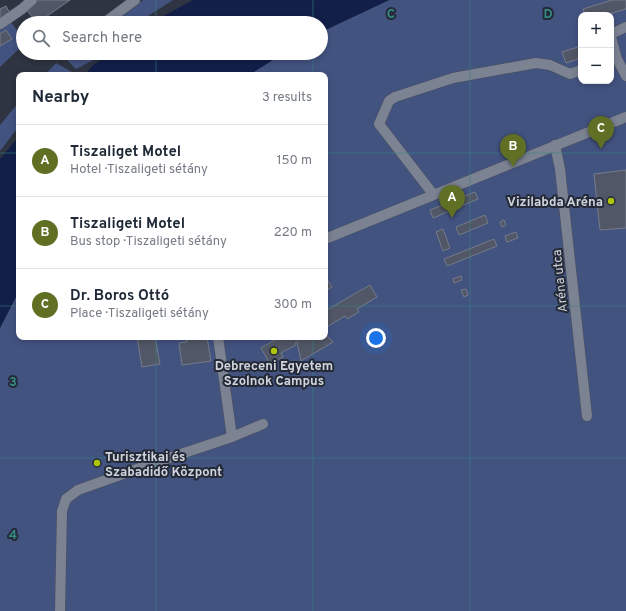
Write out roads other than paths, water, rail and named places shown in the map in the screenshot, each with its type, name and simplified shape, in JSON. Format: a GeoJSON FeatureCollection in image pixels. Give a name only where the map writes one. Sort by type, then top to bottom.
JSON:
{"type":"FeatureCollection","features":[{"type":"Feature","properties":{"kind":"street"},"geometry":{"type":"LineString","coordinates":[[0,24],[32,0]]}},
{"type":"Feature","properties":{"kind":"street"},"geometry":{"type":"LineString","coordinates":[[113,16],[135,0]]}},
{"type":"Feature","properties":{"kind":"street"},"geometry":{"type":"LineString","coordinates":[[614,34],[626,27]]}},
{"type":"Feature","properties":{"kind":"street"},"geometry":{"type":"LineString","coordinates":[[614,60],[626,76]]}},
{"type":"Feature","properties":{"kind":"street"},"geometry":{"type":"LineString","coordinates":[[433,194],[379,124],[389,101],[395,97],[453,78],[517,65],[536,62],[550,64],[570,74],[578,71]]}},
{"type":"Feature","properties":{"kind":"street"},"geometry":{"type":"LineString","coordinates":[[328,238],[626,117]]}},
{"type":"Feature","properties":{"kind":"street","name":"Aréna utca"},"geometry":{"type":"LineString","coordinates":[[555,145],[560,169],[587,416]]}},
{"type":"Feature","properties":{"kind":"street"},"geometry":{"type":"LineString","coordinates":[[218,340],[232,437]]}},
{"type":"Feature","properties":{"kind":"street"},"geometry":{"type":"LineString","coordinates":[[60,611],[62,511],[66,499],[78,490],[232,437],[263,424]]}},
{"type":"Feature","properties":{"kind":"place","name":"Dr. Boros Ottó"},"geometry":{"type":"Point","coordinates":[601,149]}},
{"type":"Feature","properties":{"kind":"place","name":"Tiszaligeti Motel"},"geometry":{"type":"Point","coordinates":[513,167]}},
{"type":"Feature","properties":{"kind":"place","name":"Vizilabda Aréna"},"geometry":{"type":"Point","coordinates":[611,201]}},
{"type":"Feature","properties":{"kind":"place","name":"Tiszaliget Motel"},"geometry":{"type":"Point","coordinates":[452,218]}},
{"type":"Feature","properties":{"kind":"place","name":"Debreceni Egyetem Szolnok Campus"},"geometry":{"type":"Point","coordinates":[274,351]}},
{"type":"Feature","properties":{"kind":"place","name":"Turisztikai és Szabadidő Központ"},"geometry":{"type":"Point","coordinates":[97,463]}}]}
